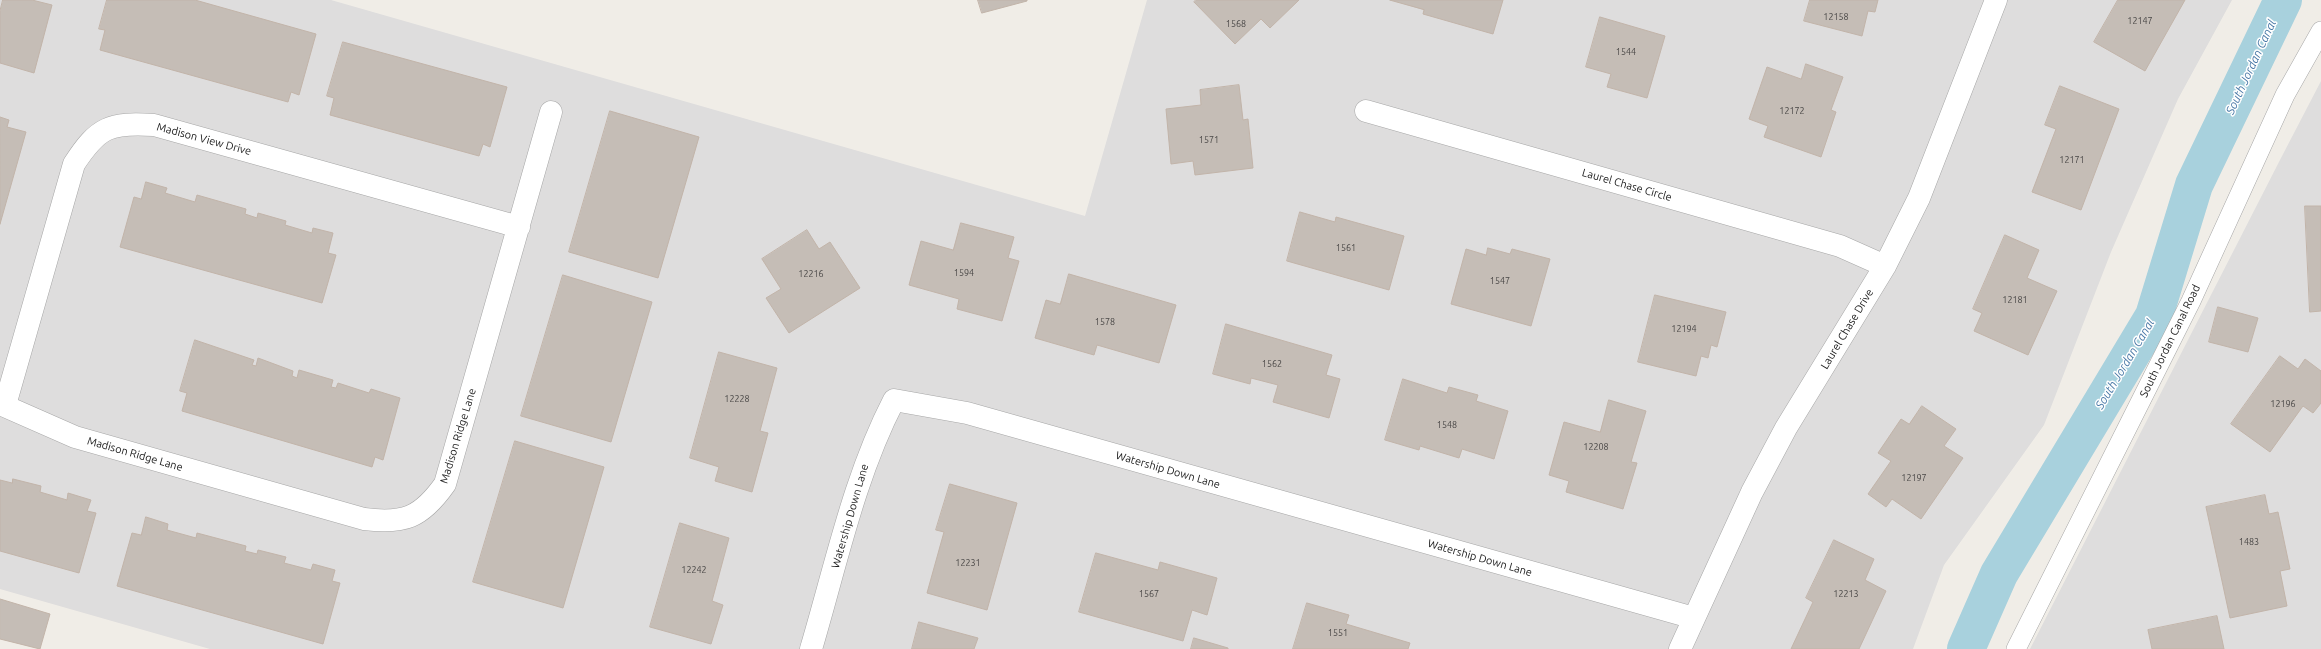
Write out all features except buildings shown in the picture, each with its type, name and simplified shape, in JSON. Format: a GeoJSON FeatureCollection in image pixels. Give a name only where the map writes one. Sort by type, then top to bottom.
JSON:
{"type":"FeatureCollection","features":[{"type":"Feature","properties":{"kind":"street","name":"Laurel Chase Drive"},"geometry":{"type":"LineString","coordinates":[[1680,649],[1752,492],[1786,428],[1885,266],[1919,198],[1996,0]]}},
{"type":"Feature","properties":{"kind":"street","name":"Laurel Chase Circle"},"geometry":{"type":"LineString","coordinates":[[1366,111],[1840,246],[1885,266]]}},
{"type":"Feature","properties":{"kind":"street","name":"Madison Ridge Lane"},"geometry":{"type":"LineString","coordinates":[[3,404],[38,422],[76,437],[364,519],[388,522],[412,517],[432,504],[445,484],[551,112]]}},
{"type":"Feature","properties":{"kind":"street","name":"Madison View Drive"},"geometry":{"type":"LineString","coordinates":[[3,404],[74,164],[89,142],[109,127],[132,123],[154,124],[519,227]]}},
{"type":"Feature","properties":{"kind":"street","name":"Watership Down Lane"},"geometry":{"type":"LineString","coordinates":[[811,649],[866,462],[879,430],[894,400],[967,413],[1694,618]]}},
{"type":"Feature","properties":{"kind":"lane","name":"South Jordan Canal Road"},"geometry":{"type":"LineString","coordinates":[[2016,649],[2191,301],[2285,95],[2321,31]]}},
{"type":"Feature","properties":{"kind":"shaded area"},"geometry":{"type":"Polygon","coordinates":[[[0,0],[331,0],[1085,216],[1147,0],[2232,0],[2178,99],[2111,252],[2044,425],[1944,565],[1913,649],[210,649],[0,589],[0,0]]]}},
{"type":"Feature","properties":{"kind":"shaded area"},"geometry":{"type":"Polygon","coordinates":[[[2321,81],[2321,649],[2030,649],[2281,158],[2321,81]]]}},
{"type":"Feature","properties":{"kind":"waterway","name":"South Jordan Canal"},"geometry":{"type":"LineString","coordinates":[[1966,649],[1999,574],[2154,316],[2194,185],[2283,0]]}}]}
